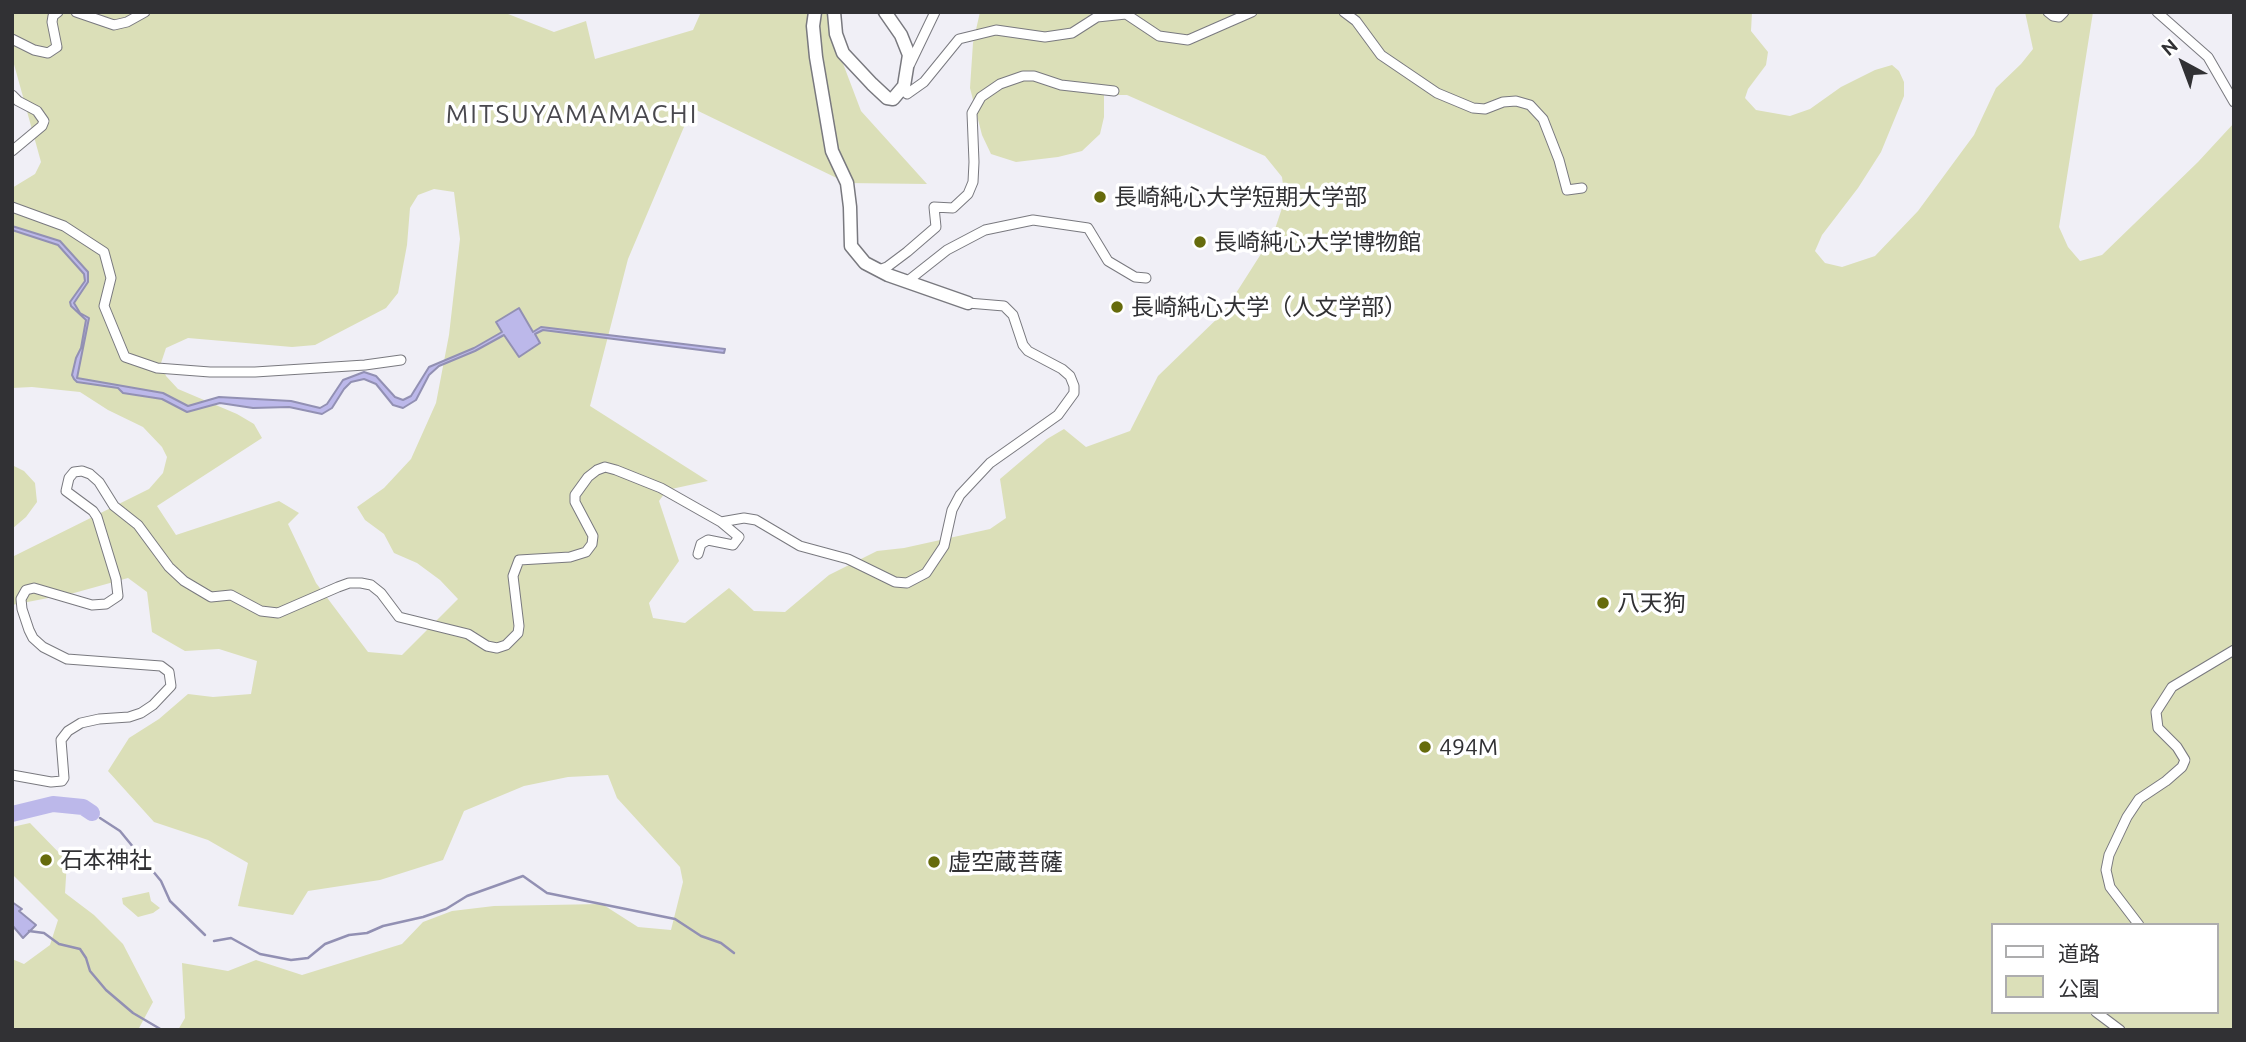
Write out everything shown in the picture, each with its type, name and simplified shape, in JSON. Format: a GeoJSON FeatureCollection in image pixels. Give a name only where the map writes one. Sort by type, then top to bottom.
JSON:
{"type":"FeatureCollection","features":[{"type":"Feature","properties":{"kind":"street"},"geometry":{"type":"LineString","coordinates":[[12,38],[34,50],[48,53],[57,47],[52,22],[53,16],[58,12]]}},
{"type":"Feature","properties":{"kind":"street"},"geometry":{"type":"LineString","coordinates":[[76,12],[114,25],[127,22],[145,12]]}},
{"type":"Feature","properties":{"kind":"street"},"geometry":{"type":"LineString","coordinates":[[720,522],[737,518],[756,520],[800,546],[848,559],[895,582],[907,583],[926,573],[944,546],[952,510],[960,495],[990,463],[1058,415],[1074,393],[1070,376],[1028,351],[1023,345],[1013,315],[1004,306],[968,303],[878,270],[865,262],[849,242],[850,207],[847,183],[832,151],[816,57],[813,26],[815,12]]}},
{"type":"Feature","properties":{"kind":"street"},"geometry":{"type":"LineString","coordinates":[[834,12],[838,45],[887,98],[893,99],[904,86],[909,55],[885,12]]}},
{"type":"Feature","properties":{"kind":"street"},"geometry":{"type":"LineString","coordinates":[[907,70],[935,12]]}},
{"type":"Feature","properties":{"kind":"street"},"geometry":{"type":"LineString","coordinates":[[904,86],[907,94],[924,82],[960,39],[996,30],[1045,37],[1072,33],[1097,16],[1126,14],[1159,36],[1188,40],[1252,12]]}},
{"type":"Feature","properties":{"kind":"street"},"geometry":{"type":"LineString","coordinates":[[1344,12],[1356,20],[1381,55],[1437,93],[1473,108],[1485,109],[1503,102],[1516,101],[1530,105],[1543,119],[1567,190],[1582,188]]}},
{"type":"Feature","properties":{"kind":"street"},"geometry":{"type":"LineString","coordinates":[[2048,12],[2059,17],[2064,12]]}},
{"type":"Feature","properties":{"kind":"street"},"geometry":{"type":"LineString","coordinates":[[2157,12],[2208,57],[2234,102]]}},
{"type":"Feature","properties":{"kind":"street"},"geometry":{"type":"LineString","coordinates":[[878,270],[887,267],[936,227],[934,207],[953,208],[968,194],[973,181],[974,162],[972,113],[981,97],[1000,84],[1023,76],[1034,76],[1061,85],[1114,91]]}},
{"type":"Feature","properties":{"kind":"street"},"geometry":{"type":"LineString","coordinates":[[12,95],[37,111],[44,121],[42,126],[12,151]]}},
{"type":"Feature","properties":{"kind":"street"},"geometry":{"type":"LineString","coordinates":[[12,207],[64,226],[104,252],[111,278],[104,306],[125,357],[158,368],[210,372],[255,372],[401,360]]}},
{"type":"Feature","properties":{"kind":"street"},"geometry":{"type":"LineString","coordinates":[[909,280],[947,250],[985,230],[1033,220],[1087,228],[1108,261],[1135,277],[1146,278]]}},
{"type":"Feature","properties":{"kind":"street"},"geometry":{"type":"LineString","coordinates":[[12,775],[51,782],[62,781],[61,740],[68,731],[81,723],[141,713],[171,687],[169,672],[161,666],[67,659],[43,647],[29,630],[21,599],[26,590],[34,588],[92,605],[106,604],[118,596],[116,579],[97,517],[66,491],[69,478],[74,472],[90,474],[99,482],[114,506],[138,525],[169,566],[184,581],[211,597],[231,595],[261,611],[278,613],[349,583],[361,583],[371,585],[381,593],[399,617],[468,634],[487,646],[497,648],[512,640],[519,626],[513,576],[519,560],[570,557],[586,552],[592,544],[593,536],[575,502],[575,495],[588,477],[597,470],[605,467],[661,488],[720,522],[739,537],[733,545],[708,540],[701,544],[698,554]]}},
{"type":"Feature","properties":{"kind":"street"},"geometry":{"type":"LineString","coordinates":[[2137,923],[2110,887],[2106,870],[2109,855],[2139,799],[2166,781],[2182,767],[2185,760],[2177,747],[2158,729],[2156,712],[2172,687],[2234,650]]}},
{"type":"Feature","properties":{"kind":"street"},"geometry":{"type":"LineString","coordinates":[[2099,1014],[2120,1030]]}},
{"type":"Feature","properties":{"kind":"green space"},"geometry":{"type":"Polygon","coordinates":[[[14,12],[503,12],[554,32],[586,21],[595,59],[693,30],[701,12],[828,12],[836,45],[861,111],[927,184],[847,183],[692,108],[628,259],[590,406],[708,481],[667,490],[659,501],[679,561],[649,603],[653,618],[685,623],[729,588],[754,611],[785,612],[829,575],[877,551],[904,548],[990,529],[1006,518],[1000,479],[1047,439],[1064,429],[1086,447],[1130,431],[1158,376],[1224,312],[1273,235],[1285,199],[1282,177],[1265,156],[1127,95],[1104,95],[1104,117],[1100,134],[1082,151],[1016,162],[991,154],[982,135],[970,88],[973,43],[980,12],[1752,12],[1751,31],[1768,52],[1766,65],[1748,89],[1745,98],[1756,110],[1790,116],[1810,109],[1841,87],[1875,70],[1892,65],[1899,71],[1904,82],[1904,96],[1881,152],[1858,188],[1822,235],[1815,251],[1825,263],[1842,267],[1875,256],[1918,211],[1974,135],[1996,88],[2033,49],[2025,12],[2093,12],[2059,227],[2068,247],[2080,261],[2102,255],[2198,162],[2234,123],[2234,1030],[178,1030],[185,1018],[182,963],[228,971],[256,960],[302,975],[402,944],[423,922],[452,911],[494,906],[602,904],[638,927],[671,930],[683,882],[680,867],[617,798],[608,775],[568,777],[524,786],[464,811],[443,860],[380,880],[308,891],[293,915],[238,906],[248,863],[208,840],[154,822],[108,771],[129,738],[159,719],[188,694],[213,697],[251,694],[257,661],[219,649],[185,651],[152,632],[147,592],[128,578],[74,593],[12,605],[12,557],[149,489],[163,473],[167,457],[162,447],[143,427],[108,410],[80,392],[32,387],[12,388],[12,188],[35,174],[41,162],[12,57],[14,12]],[[434,189],[418,195],[410,208],[407,245],[398,293],[386,308],[315,345],[292,347],[188,338],[166,348],[161,363],[166,376],[178,389],[237,414],[254,424],[262,438],[157,506],[176,535],[279,501],[299,513],[288,524],[316,583],[368,652],[402,655],[458,599],[440,580],[417,563],[394,553],[384,534],[365,520],[357,507],[384,488],[411,459],[436,403],[449,335],[460,239],[454,192],[434,189]]]}},
{"type":"Feature","properties":{"kind":"green space"},"geometry":{"type":"Polygon","coordinates":[[[12,465],[24,471],[35,483],[37,502],[26,517],[12,529],[12,465]]]}},
{"type":"Feature","properties":{"kind":"green space"},"geometry":{"type":"Polygon","coordinates":[[[30,823],[67,861],[65,893],[94,915],[123,944],[153,1002],[138,1030],[12,1030],[12,959],[24,964],[50,945],[58,920],[12,874],[12,827],[30,823]]]}},
{"type":"Feature","properties":{"kind":"green space"},"geometry":{"type":"Polygon","coordinates":[[[149,892],[151,901],[160,908],[153,913],[138,917],[123,904],[122,898],[149,892]]]}},
{"type":"Feature","properties":{"kind":"shaded area"},"geometry":{"type":"Polygon","coordinates":[[[12,226],[60,241],[88,272],[88,282],[74,303],[80,313],[89,318],[77,378],[163,393],[188,406],[219,397],[291,401],[320,408],[327,404],[343,380],[364,372],[376,376],[395,397],[403,400],[411,396],[429,367],[474,348],[502,332],[496,322],[519,308],[533,332],[541,327],[725,349],[724,353],[543,330],[535,334],[540,343],[519,357],[504,335],[439,366],[429,375],[416,400],[403,408],[393,405],[376,384],[364,379],[351,382],[332,408],[322,414],[289,407],[253,408],[220,403],[187,412],[162,399],[123,393],[118,388],[77,382],[74,379],[72,375],[86,320],[70,302],[85,281],[84,274],[58,245],[12,230],[12,226]]]}},
{"type":"Feature","properties":{"kind":"shaded area"},"geometry":{"type":"Polygon","coordinates":[[[12,902],[36,925],[23,938],[12,925],[12,902]]]}},
{"type":"Feature","properties":{"kind":"waterway"},"geometry":{"type":"LineString","coordinates":[[12,814],[53,804],[83,807],[92,813]]}},
{"type":"Feature","properties":{"kind":"waterway"},"geometry":{"type":"LineString","coordinates":[[100,818],[120,831],[161,881],[170,901],[205,935]]}},
{"type":"Feature","properties":{"kind":"waterway"},"geometry":{"type":"LineString","coordinates":[[214,941],[231,938],[260,954],[291,960],[308,958],[325,944],[349,935],[367,933],[383,926],[423,917],[446,909],[467,896],[523,876],[547,893],[675,919],[701,936],[721,943],[734,953]]}},
{"type":"Feature","properties":{"kind":"waterway"},"geometry":{"type":"LineString","coordinates":[[29,931],[44,933],[59,944],[80,949],[90,971],[106,990],[133,1013],[162,1030]]}},
{"type":"Feature","properties":{"kind":"place","name":"長崎純心大学短期大学部"},"geometry":{"type":"Point","coordinates":[1100,197]}},
{"type":"Feature","properties":{"kind":"place","name":"長崎純心大学博物館"},"geometry":{"type":"Point","coordinates":[1200,242]}},
{"type":"Feature","properties":{"kind":"place","name":"長崎純心大学（人文学部）"},"geometry":{"type":"Point","coordinates":[1117,307]}},
{"type":"Feature","properties":{"kind":"place","name":"八天狗"},"geometry":{"type":"Point","coordinates":[1603,603]}},
{"type":"Feature","properties":{"kind":"place","name":"494M"},"geometry":{"type":"Point","coordinates":[1425,747]}},
{"type":"Feature","properties":{"kind":"place","name":"石本神社"},"geometry":{"type":"Point","coordinates":[46,860]}},
{"type":"Feature","properties":{"kind":"place","name":"虚空蔵菩薩"},"geometry":{"type":"Point","coordinates":[934,862]}},
{"type":"Feature","properties":{"kind":"district","name":"MITSUYAMAMACHI"},"geometry":{"type":"Point","coordinates":[572,114]}}]}
